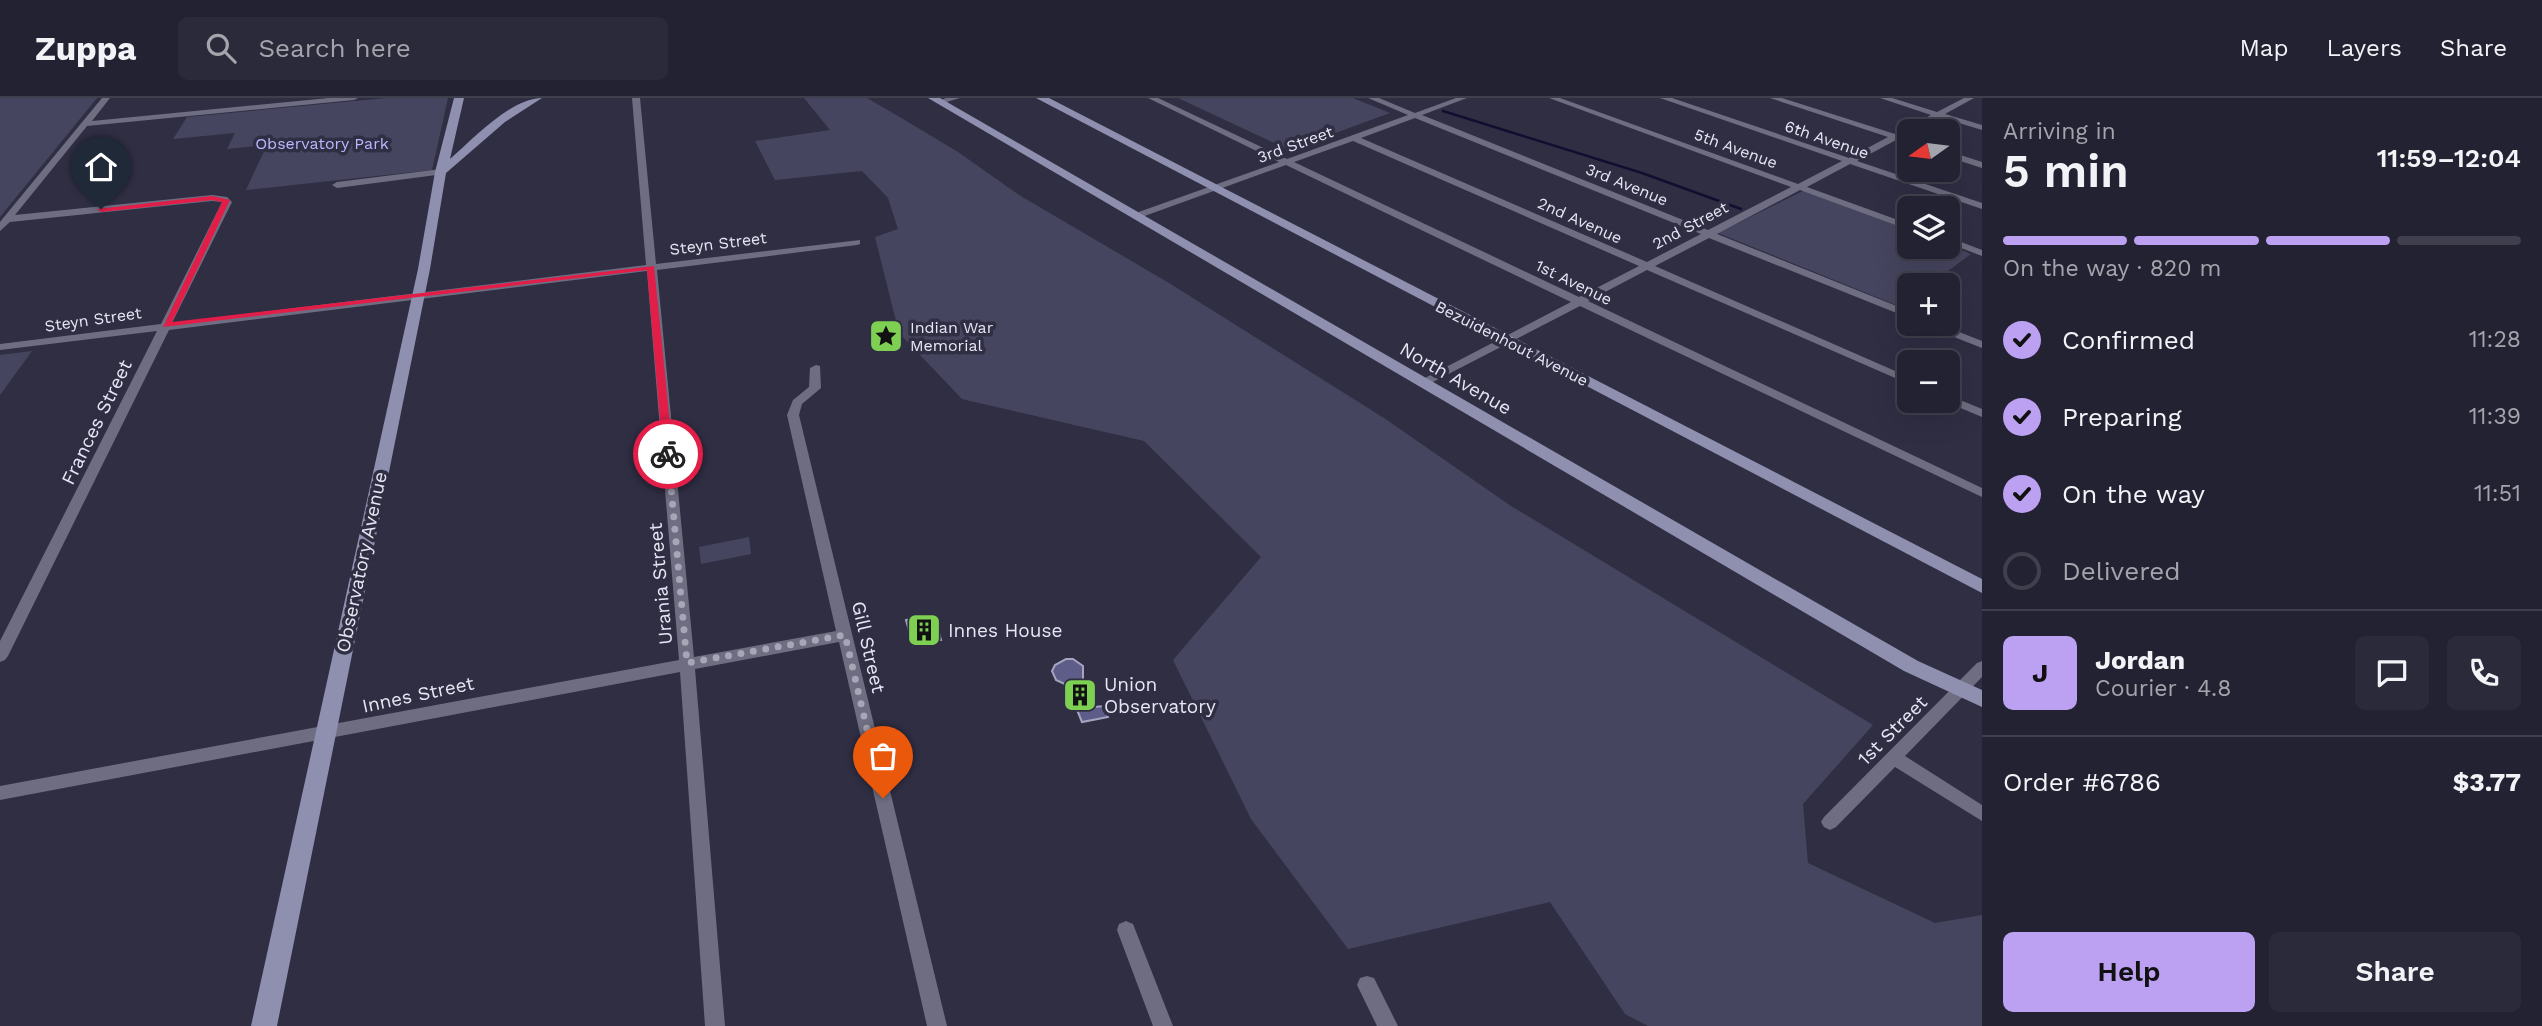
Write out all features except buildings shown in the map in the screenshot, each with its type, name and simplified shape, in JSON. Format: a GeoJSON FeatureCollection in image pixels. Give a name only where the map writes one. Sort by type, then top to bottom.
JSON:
{"type":"FeatureCollection","features":[{"type":"Feature","properties":{"kind":"street"},"geometry":{"type":"LineString","coordinates":[[0,228],[106,98]]}},
{"type":"Feature","properties":{"kind":"street"},"geometry":{"type":"LineString","coordinates":[[86,124],[354,98]]}},
{"type":"Feature","properties":{"kind":"street","name":"Observatory Avenue"},"geometry":{"type":"LineString","coordinates":[[264,1026],[459,98]]}},
{"type":"Feature","properties":{"kind":"street"},"geometry":{"type":"LineString","coordinates":[[337,185],[442,172],[501,120],[537,98]]}},
{"type":"Feature","properties":{"kind":"street","name":"Urania Street"},"geometry":{"type":"LineString","coordinates":[[636,98],[687,663],[715,1026]]}},
{"type":"Feature","properties":{"kind":"street"},"geometry":{"type":"LineString","coordinates":[[937,100],[956,98]]}},
{"type":"Feature","properties":{"kind":"street","name":"Bezuidenhout Avenue"},"geometry":{"type":"LineString","coordinates":[[1041,98],[1982,587]]}},
{"type":"Feature","properties":{"kind":"street","name":"1st Avenue"},"geometry":{"type":"LineString","coordinates":[[1153,98],[1982,493]]}},
{"type":"Feature","properties":{"kind":"street","name":"3rd Avenue"},"geometry":{"type":"LineString","coordinates":[[1372,98],[1897,310]]}},
{"type":"Feature","properties":{"kind":"street","name":"3rd Street"},"geometry":{"type":"LineString","coordinates":[[1136,216],[1463,98]]}},
{"type":"Feature","properties":{"kind":"street","name":"5th Avenue"},"geometry":{"type":"LineString","coordinates":[[1553,98],[1897,223]]}},
{"type":"Feature","properties":{"kind":"street","name":"6th Avenue"},"geometry":{"type":"LineString","coordinates":[[1664,98],[1982,206]]}},
{"type":"Feature","properties":{"kind":"street"},"geometry":{"type":"LineString","coordinates":[[1774,98],[1895,137]]}},
{"type":"Feature","properties":{"kind":"street"},"geometry":{"type":"LineString","coordinates":[[1884,98],[1982,128]]}},
{"type":"Feature","properties":{"kind":"street","name":"2nd Street"},"geometry":{"type":"LineString","coordinates":[[1425,382],[1970,98]]}},
{"type":"Feature","properties":{"kind":"street","name":"North Avenue"},"geometry":{"type":"LineString","coordinates":[[937,100],[1857,635],[1982,699]]}},
{"type":"Feature","properties":{"kind":"street"},"geometry":{"type":"LineString","coordinates":[[451,135],[480,137]]}},
{"type":"Feature","properties":{"kind":"street","name":"2nd Avenue"},"geometry":{"type":"LineString","coordinates":[[1354,138],[1897,376]]}},
{"type":"Feature","properties":{"kind":"street"},"geometry":{"type":"LineString","coordinates":[[1960,158],[1982,165]]}},
{"type":"Feature","properties":{"kind":"street","name":"Frances Street"},"geometry":{"type":"LineString","coordinates":[[0,656],[166,326],[226,200],[212,198],[7,219]]}},
{"type":"Feature","properties":{"kind":"street","name":"Steyn Street"},"geometry":{"type":"LineString","coordinates":[[0,347],[857,242]]}},
{"type":"Feature","properties":{"kind":"street"},"geometry":{"type":"LineString","coordinates":[[1960,245],[1982,253]]}},
{"type":"Feature","properties":{"kind":"street"},"geometry":{"type":"LineString","coordinates":[[1960,336],[1982,345]]}},
{"type":"Feature","properties":{"kind":"street","name":"Gill Street"},"geometry":{"type":"LineString","coordinates":[[816,368],[815,388],[797,403],[793,415],[937,1026]]}},
{"type":"Feature","properties":{"kind":"street"},"geometry":{"type":"LineString","coordinates":[[1960,403],[1982,413]]}},
{"type":"Feature","properties":{"kind":"street","name":"Innes Street"},"geometry":{"type":"LineString","coordinates":[[0,793],[845,635]]}},
{"type":"Feature","properties":{"kind":"street","name":"1st Street"},"geometry":{"type":"LineString","coordinates":[[1830,822],[1982,667]]}},
{"type":"Feature","properties":{"kind":"street"},"geometry":{"type":"LineString","coordinates":[[1894,758],[1982,814]]}},
{"type":"Feature","properties":{"kind":"street"},"geometry":{"type":"LineString","coordinates":[[1126,930],[1163,1026]]}},
{"type":"Feature","properties":{"kind":"street"},"geometry":{"type":"LineString","coordinates":[[1367,985],[1388,1026]]}},
{"type":"Feature","properties":{"kind":"green space"},"geometry":{"type":"Polygon","coordinates":[[[0,98],[97,98],[0,217],[0,98]]]}},
{"type":"Feature","properties":{"kind":"green space","name":"Observatory Park"},"geometry":{"type":"Polygon","coordinates":[[[386,98],[448,98],[432,170],[246,190],[267,145],[227,149],[235,133],[173,139],[187,117],[386,98]]]}},
{"type":"Feature","properties":{"kind":"green space"},"geometry":{"type":"Polygon","coordinates":[[[804,98],[867,98],[903,119],[958,152],[1019,195],[1169,283],[1384,418],[1511,506],[1873,725],[1803,804],[1808,863],[1935,923],[1982,915],[1982,1026],[1648,1026],[1625,1014],[1550,902],[1348,949],[1251,819],[1173,660],[1261,557],[1144,441],[962,399],[899,333],[875,237],[898,229],[888,198],[862,171],[775,180],[755,141],[830,130],[804,98]]]}},
{"type":"Feature","properties":{"kind":"green space"},"geometry":{"type":"Polygon","coordinates":[[[1178,98],[1353,98],[1390,113],[1289,150],[1178,98]]]}},
{"type":"Feature","properties":{"kind":"green space"},"geometry":{"type":"Polygon","coordinates":[[[1805,190],[1897,225],[1897,259],[1960,259],[1960,250],[1971,254],[1945,273],[1897,273],[1897,305],[1718,233],[1805,190]]]}},
{"type":"Feature","properties":{"kind":"green space"},"geometry":{"type":"Polygon","coordinates":[[[32,351],[0,395],[0,355],[32,351]]]}},
{"type":"Feature","properties":{"kind":"green space"},"geometry":{"type":"Polygon","coordinates":[[[749,537],[751,554],[701,564],[699,547],[749,537]]]}},
{"type":"Feature","properties":{"kind":"waterway"},"geometry":{"type":"LineString","coordinates":[[1443,111],[1642,173],[1741,209]]}},
{"type":"Feature","properties":{"kind":"way so far"},"geometry":{"type":"LineString","coordinates":[[668,454],[687,663],[845,635],[883,798]]}},
{"type":"Feature","properties":{"kind":"place","name":"Indian War Memorial"},"geometry":{"type":"Point","coordinates":[886,336]}},
{"type":"Feature","properties":{"kind":"place","name":"Innes House"},"geometry":{"type":"Point","coordinates":[924,630]}},
{"type":"Feature","properties":{"kind":"place","name":"Union Observatory"},"geometry":{"type":"Point","coordinates":[1080,695]}},
{"type":"Feature","properties":{"kind":"route"},"geometry":{"type":"LineString","coordinates":[[101,209],[212,198],[226,200],[166,326],[651,267],[668,454]]}}]}
